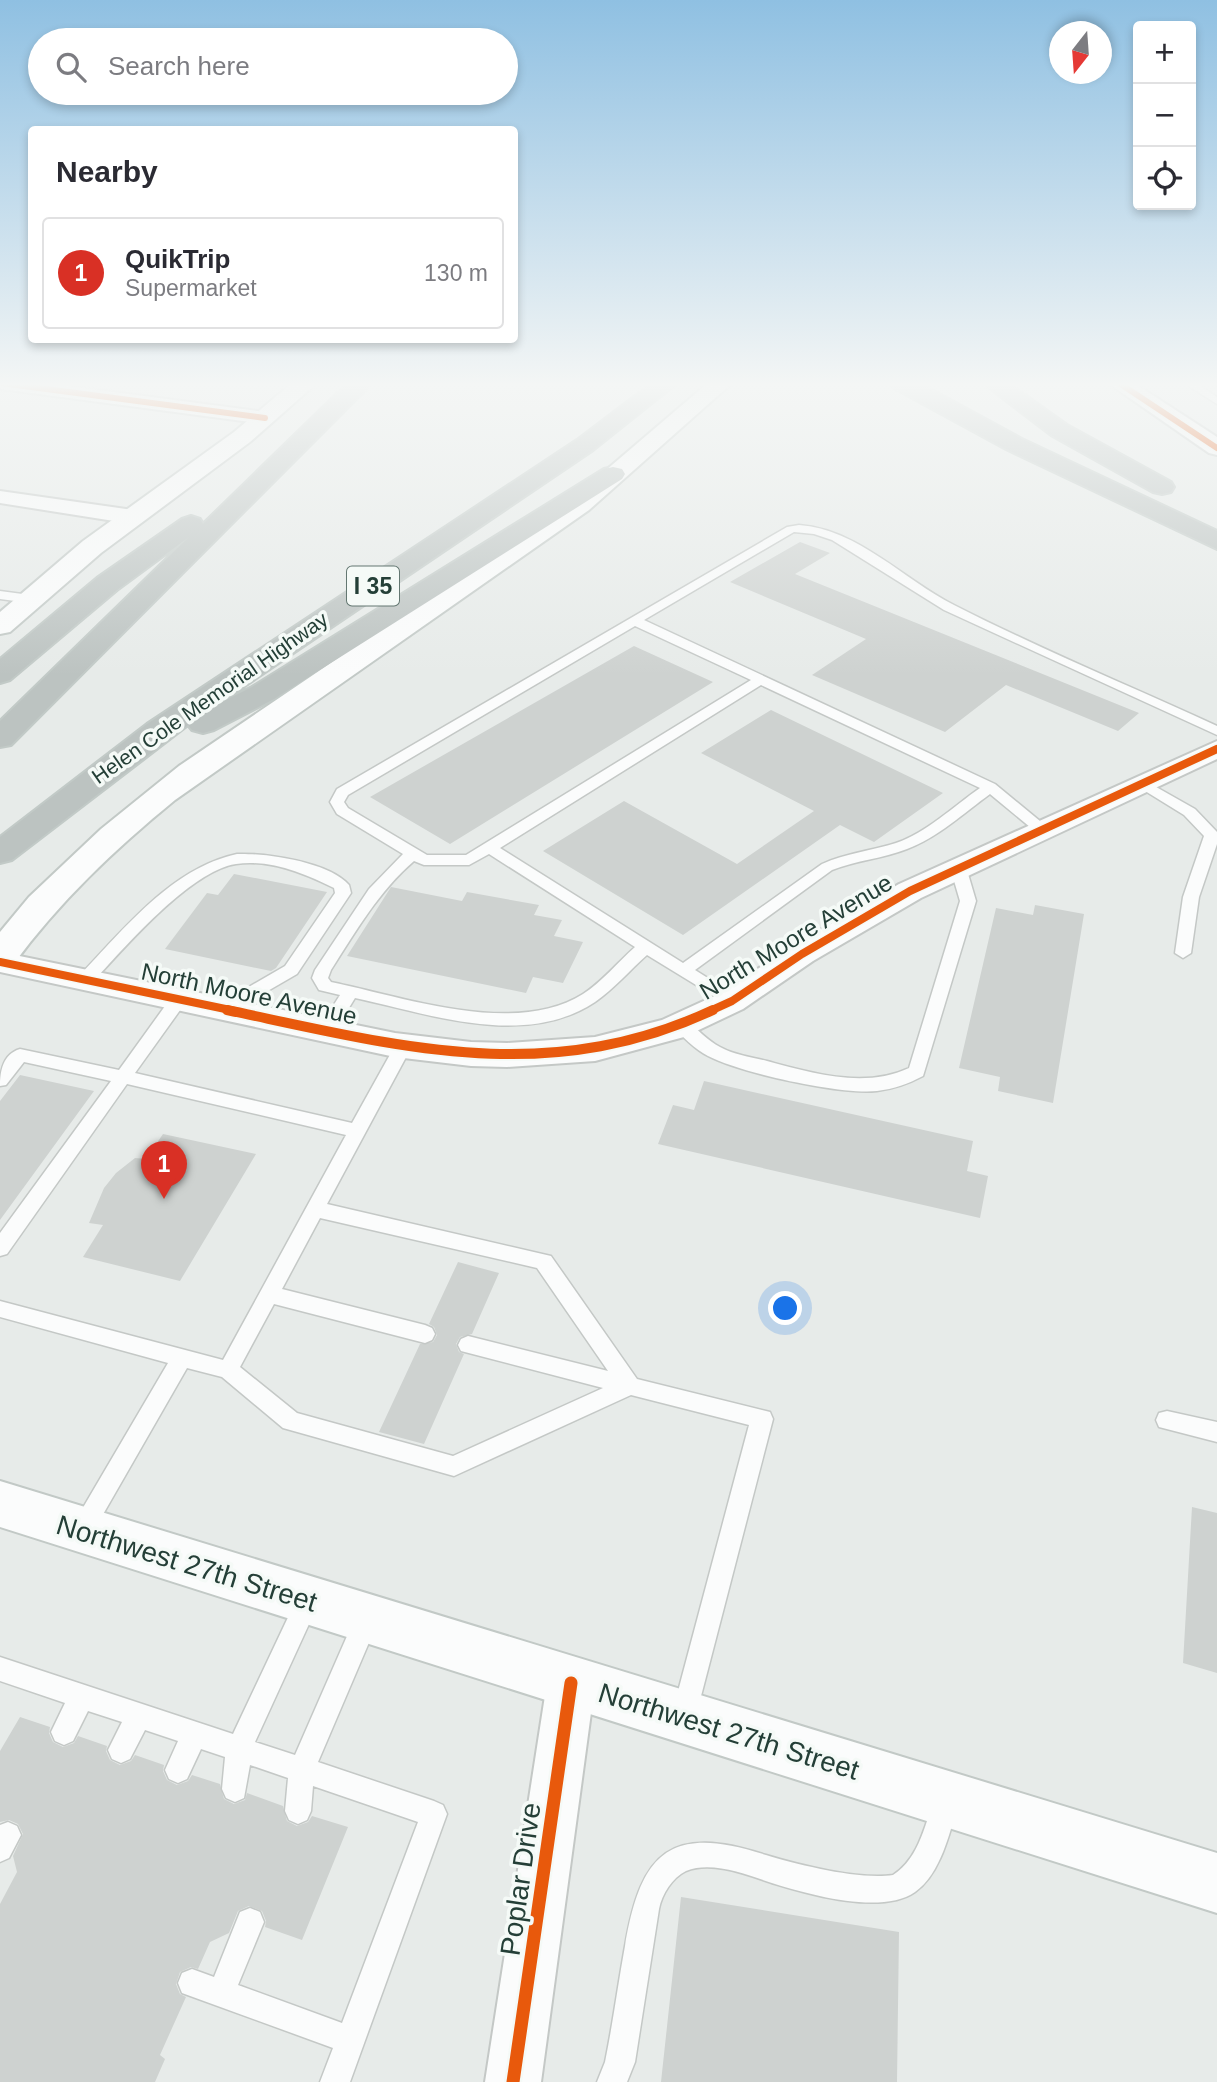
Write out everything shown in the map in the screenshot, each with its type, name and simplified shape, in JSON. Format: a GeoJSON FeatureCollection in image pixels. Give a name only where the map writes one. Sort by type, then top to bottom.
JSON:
{"type":"FeatureCollection","features":[{"type":"Feature","properties":{"kind":"highway"},"geometry":{"type":"LineString","coordinates":[[0,674],[107,584],[251,480]]}},
{"type":"Feature","properties":{"kind":"highway"},"geometry":{"type":"LineString","coordinates":[[0,738],[262,480]]}},
{"type":"Feature","properties":{"kind":"highway","name":"Helen Cole Memorial Highway"},"geometry":{"type":"LineString","coordinates":[[0,853],[80,789],[230,680],[532,480]]}},
{"type":"Feature","properties":{"kind":"highway"},"geometry":{"type":"LineString","coordinates":[[80,789],[263,693],[603,480]]}},
{"type":"Feature","properties":{"kind":"highway"},"geometry":{"type":"LineString","coordinates":[[1090,480],[1217,541]]}},
{"type":"Feature","properties":{"kind":"highway"},"geometry":{"type":"LineString","coordinates":[[1152,480],[1184,498]]}},
{"type":"Feature","properties":{"kind":"main road"},"geometry":{"type":"LineString","coordinates":[[2,621],[182,480]]}},
{"type":"Feature","properties":{"kind":"main road"},"geometry":{"type":"LineString","coordinates":[[0,959],[22,925],[60,886],[149,805],[580,505],[606,480]]}},
{"type":"Feature","properties":{"kind":"main road","name":"Northwest 27th Street"},"geometry":{"type":"LineString","coordinates":[[0,1504],[1217,1883]]}},
{"type":"Feature","properties":{"kind":"street"},"geometry":{"type":"LineString","coordinates":[[0,497],[133,517]]}},
{"type":"Feature","properties":{"kind":"street","name":"North Moore Avenue"},"geometry":{"type":"LineString","coordinates":[[0,959],[404,1046],[471,1054],[555,1054],[595,1049],[681,1024],[732,1001],[858,920],[958,867],[1217,749]]}},
{"type":"Feature","properties":{"kind":"street","name":"Poplar Drive"},"geometry":{"type":"LineString","coordinates":[[513,2082],[572,1683]]}},
{"type":"Feature","properties":{"kind":"lane"},"geometry":{"type":"LineString","coordinates":[[760,680],[491,849],[469,860],[424,860],[342,811],[337,802],[342,792],[791,529],[818,531],[850,545],[948,607],[1217,731]]}},
{"type":"Feature","properties":{"kind":"lane"},"geometry":{"type":"LineString","coordinates":[[0,595],[30,599]]}},
{"type":"Feature","properties":{"kind":"lane"},"geometry":{"type":"LineString","coordinates":[[636,621],[990,787],[1041,829]]}},
{"type":"Feature","properties":{"kind":"lane"},"geometry":{"type":"LineString","coordinates":[[1142,783],[1192,813],[1205,823],[1212,835],[1191,897],[1183,953]]}},
{"type":"Feature","properties":{"kind":"lane"},"geometry":{"type":"LineString","coordinates":[[684,970],[827,867],[850,857],[902,846],[928,832],[990,787]]}},
{"type":"Feature","properties":{"kind":"lane"},"geometry":{"type":"LineString","coordinates":[[491,849],[732,1001]]}},
{"type":"Feature","properties":{"kind":"lane"},"geometry":{"type":"LineString","coordinates":[[414,853],[391,870],[379,884],[323,970],[320,978],[325,986],[483,1020],[531,1019],[573,1006],[590,996],[646,947]]}},
{"type":"Feature","properties":{"kind":"lane"},"geometry":{"type":"LineString","coordinates":[[86,979],[124,937],[196,875],[222,862],[240,859],[281,863],[317,872],[341,885],[343,893],[333,910],[291,970],[253,992],[233,1010]]}},
{"type":"Feature","properties":{"kind":"lane"},"geometry":{"type":"LineString","coordinates":[[681,1024],[712,1051],[729,1058],[857,1086],[888,1085],[908,1078],[917,1072],[968,901],[958,867]]}},
{"type":"Feature","properties":{"kind":"lane"},"geometry":{"type":"LineString","coordinates":[[327,1030],[350,993]]}},
{"type":"Feature","properties":{"kind":"lane"},"geometry":{"type":"LineString","coordinates":[[4,1236],[54,1159],[80,1124],[122,1077],[179,999]]}},
{"type":"Feature","properties":{"kind":"lane"},"geometry":{"type":"LineString","coordinates":[[228,1370],[404,1046]]}},
{"type":"Feature","properties":{"kind":"lane"},"geometry":{"type":"LineString","coordinates":[[0,1080],[20,1055],[359,1131]]}},
{"type":"Feature","properties":{"kind":"lane"},"geometry":{"type":"LineString","coordinates":[[316,1209],[544,1262],[630,1386]]}},
{"type":"Feature","properties":{"kind":"lane"},"geometry":{"type":"LineString","coordinates":[[269,1294],[425,1334]]}},
{"type":"Feature","properties":{"kind":"lane"},"geometry":{"type":"LineString","coordinates":[[0,1310],[228,1370],[291,1420],[454,1466],[630,1386]]}},
{"type":"Feature","properties":{"kind":"lane"},"geometry":{"type":"LineString","coordinates":[[468,1345],[762,1419],[685,1717]]}},
{"type":"Feature","properties":{"kind":"lane"},"geometry":{"type":"LineString","coordinates":[[82,1530],[182,1358]]}},
{"type":"Feature","properties":{"kind":"lane"},"geometry":{"type":"LineString","coordinates":[[1167,1420],[1217,1432]]}},
{"type":"Feature","properties":{"kind":"lane"},"geometry":{"type":"LineString","coordinates":[[235,1789],[239,1749],[308,1600]]}},
{"type":"Feature","properties":{"kind":"lane"},"geometry":{"type":"LineString","coordinates":[[298,1811],[302,1769],[367,1619]]}},
{"type":"Feature","properties":{"kind":"lane"},"geometry":{"type":"LineString","coordinates":[[0,1669],[434,1814],[335,2082]]}},
{"type":"Feature","properties":{"kind":"lane"},"geometry":{"type":"LineString","coordinates":[[64,1731],[82,1696]]}},
{"type":"Feature","properties":{"kind":"lane"},"geometry":{"type":"LineString","coordinates":[[121,1751],[139,1715]]}},
{"type":"Feature","properties":{"kind":"lane"},"geometry":{"type":"LineString","coordinates":[[178,1770],[195,1734]]}},
{"type":"Feature","properties":{"kind":"lane"},"geometry":{"type":"LineString","coordinates":[[612,2082],[620,2062],[643,1920],[651,1889],[670,1865],[691,1855],[713,1853],[796,1878],[876,1891],[893,1888],[908,1881],[919,1866],[935,1837],[947,1799]]}},
{"type":"Feature","properties":{"kind":"lane"},"geometry":{"type":"LineString","coordinates":[[221,1993],[250,1922]]}},
{"type":"Feature","properties":{"kind":"lane"},"geometry":{"type":"LineString","coordinates":[[192,1983],[350,2040]]}},
{"type":"Feature","properties":{"kind":"building"},"geometry":{"type":"Polygon","coordinates":[[[800,542],[830,553],[795,574],[1139,713],[1118,731],[1006,685],[945,732],[812,675],[866,639],[730,582],[800,542]]]}},
{"type":"Feature","properties":{"kind":"building"},"geometry":{"type":"Polygon","coordinates":[[[634,646],[713,682],[450,844],[370,797],[634,646]]]}},
{"type":"Feature","properties":{"kind":"building"},"geometry":{"type":"Polygon","coordinates":[[[771,710],[943,793],[874,842],[840,825],[683,935],[543,851],[624,801],[737,864],[814,811],[701,753],[771,710]]]}},
{"type":"Feature","properties":{"kind":"building"},"geometry":{"type":"Polygon","coordinates":[[[234,874],[327,892],[276,968],[271,971],[165,949],[207,893],[218,895],[234,874]]]}},
{"type":"Feature","properties":{"kind":"building"},"geometry":{"type":"Polygon","coordinates":[[[391,887],[462,901],[467,892],[539,905],[534,915],[562,920],[554,936],[583,942],[563,983],[533,977],[526,993],[347,956],[391,887]]]}},
{"type":"Feature","properties":{"kind":"building"},"geometry":{"type":"Polygon","coordinates":[[[1035,905],[1084,914],[1053,1103],[998,1091],[1000,1077],[959,1068],[996,908],[1033,915],[1035,905]]]}},
{"type":"Feature","properties":{"kind":"building"},"geometry":{"type":"Polygon","coordinates":[[[20,1075],[94,1091],[0,1220],[0,1101],[20,1075]]]}},
{"type":"Feature","properties":{"kind":"building"},"geometry":{"type":"Polygon","coordinates":[[[704,1081],[973,1141],[967,1171],[988,1176],[980,1218],[658,1144],[673,1105],[694,1110],[704,1081]]]}},
{"type":"Feature","properties":{"kind":"building"},"geometry":{"type":"Polygon","coordinates":[[[163,1134],[256,1154],[180,1281],[83,1257],[103,1225],[89,1223],[104,1188],[116,1173],[135,1158],[146,1159],[163,1134]]]}},
{"type":"Feature","properties":{"kind":"building"},"geometry":{"type":"Polygon","coordinates":[[[458,1262],[499,1273],[472,1334],[460,1337],[456,1344],[459,1352],[464,1354],[424,1444],[379,1432],[420,1344],[433,1342],[437,1335],[434,1327],[429,1324],[458,1262]]]}},
{"type":"Feature","properties":{"kind":"building"},"geometry":{"type":"Polygon","coordinates":[[[1192,1507],[1217,1513],[1217,1673],[1183,1663],[1192,1507]]]}},
{"type":"Feature","properties":{"kind":"building"},"geometry":{"type":"Polygon","coordinates":[[[20,1717],[50,1727],[49,1733],[53,1742],[63,1747],[74,1743],[78,1736],[107,1746],[110,1760],[120,1765],[131,1761],[135,1755],[164,1765],[163,1771],[167,1780],[177,1785],[188,1781],[192,1775],[220,1784],[224,1799],[234,1804],[245,1800],[247,1793],[283,1806],[287,1821],[297,1826],[308,1822],[312,1816],[348,1827],[302,1940],[265,1927],[262,1911],[249,1906],[238,1911],[229,1933],[210,1942],[198,1969],[191,1967],[180,1972],[176,1984],[180,1994],[186,1997],[160,2055],[165,2059],[155,2082],[0,2082],[0,1904],[17,1872],[13,1856],[23,1834],[18,1824],[9,1820],[0,1822],[0,1751],[20,1717]]]}},
{"type":"Feature","properties":{"kind":"building"},"geometry":{"type":"Polygon","coordinates":[[[681,1897],[899,1932],[897,2082],[661,2082],[681,1897]]]}},
{"type":"Feature","properties":{"kind":"cycle path"},"geometry":{"type":"LineString","coordinates":[[0,962],[395,1045],[471,1054],[507,1055],[595,1049],[672,1029],[732,1001],[802,954],[910,891],[1217,749]]}},
{"type":"Feature","properties":{"kind":"cycle path"},"geometry":{"type":"LineString","coordinates":[[513,2082],[571,1683]]}},
{"type":"Feature","properties":{"kind":"place","name":"QuikTrip"},"geometry":{"type":"Point","coordinates":[164,1199]}}]}
